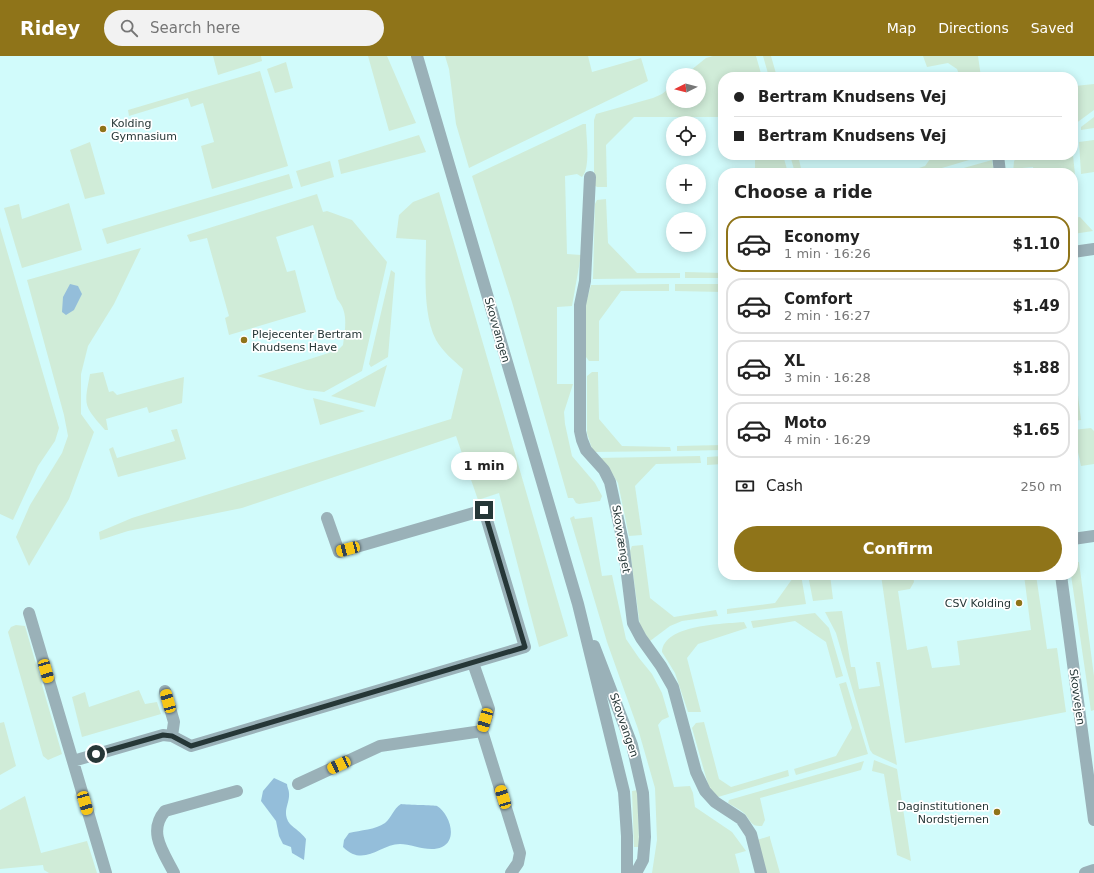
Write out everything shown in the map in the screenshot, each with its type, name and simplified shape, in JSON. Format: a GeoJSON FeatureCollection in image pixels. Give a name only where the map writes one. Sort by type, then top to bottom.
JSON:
{"type":"FeatureCollection","features":[{"type":"Feature","properties":{"kind":"street","name":"Skovvangen"},"geometry":{"type":"LineString","coordinates":[[417,56],[578,604],[624,792],[627,836],[627,873]]}},
{"type":"Feature","properties":{"kind":"street","name":"Skovvænget"},"geometry":{"type":"LineString","coordinates":[[590,177],[585,281],[580,305],[580,431],[582,440],[590,455],[604,470],[610,482],[623,542],[633,623],[673,687],[696,772],[705,791],[715,802],[741,819],[751,834],[761,873]]}},
{"type":"Feature","properties":{"kind":"street"},"geometry":{"type":"LineString","coordinates":[[1078,251],[1094,249]]}},
{"type":"Feature","properties":{"kind":"street"},"geometry":{"type":"LineString","coordinates":[[73,761],[163,735],[172,736],[191,746],[525,647],[484,510],[339,552],[327,518]]}},
{"type":"Feature","properties":{"kind":"street"},"geometry":{"type":"LineString","coordinates":[[1078,538],[1094,536]]}},
{"type":"Feature","properties":{"kind":"street","name":"Skovvejen"},"geometry":{"type":"LineString","coordinates":[[1062,580],[1094,820]]}},
{"type":"Feature","properties":{"kind":"street","name":"Skovvangen"},"geometry":{"type":"LineString","coordinates":[[578,604],[632,745],[643,793],[645,837],[643,860],[636,873]]}},
{"type":"Feature","properties":{"kind":"street"},"geometry":{"type":"LineString","coordinates":[[29,613],[106,873]]}},
{"type":"Feature","properties":{"kind":"street"},"geometry":{"type":"LineString","coordinates":[[473,663],[489,709],[482,731],[520,853],[518,863],[511,873]]}},
{"type":"Feature","properties":{"kind":"street"},"geometry":{"type":"LineString","coordinates":[[165,691],[174,722],[172,736]]}},
{"type":"Feature","properties":{"kind":"street"},"geometry":{"type":"LineString","coordinates":[[298,784],[380,746],[482,731]]}},
{"type":"Feature","properties":{"kind":"street"},"geometry":{"type":"LineString","coordinates":[[174,873],[158,843],[156,828],[161,816],[165,811],[237,791]]}},
{"type":"Feature","properties":{"kind":"street"},"geometry":{"type":"LineString","coordinates":[[1085,873],[1094,870]]}},
{"type":"Feature","properties":{"kind":"green space"},"geometry":{"type":"Polygon","coordinates":[[[213,56],[261,56],[262,61],[218,75],[213,56]]]}},
{"type":"Feature","properties":{"kind":"green space"},"geometry":{"type":"Polygon","coordinates":[[[368,56],[387,56],[416,123],[389,131],[368,56]]]}},
{"type":"Feature","properties":{"kind":"green space"},"geometry":{"type":"Polygon","coordinates":[[[445,56],[588,56],[592,72],[641,58],[648,81],[469,168],[456,124],[449,69],[445,56]]]}},
{"type":"Feature","properties":{"kind":"green space"},"geometry":{"type":"Polygon","coordinates":[[[713,56],[756,56],[761,72],[718,72],[718,117],[634,117],[606,145],[607,187],[597,187],[594,185],[594,120],[596,114],[653,98],[666,91],[666,108],[706,108],[706,68],[694,68],[706,58],[713,56]]]}},
{"type":"Feature","properties":{"kind":"green space"},"geometry":{"type":"Polygon","coordinates":[[[763,56],[771,56],[776,72],[768,72],[763,56]]]}},
{"type":"Feature","properties":{"kind":"green space"},"geometry":{"type":"Polygon","coordinates":[[[923,56],[978,56],[980,72],[958,72],[957,69],[948,63],[927,67],[923,56]]]}},
{"type":"Feature","properties":{"kind":"green space"},"geometry":{"type":"Polygon","coordinates":[[[286,62],[293,88],[275,93],[267,69],[286,62]]]}},
{"type":"Feature","properties":{"kind":"green space"},"geometry":{"type":"Polygon","coordinates":[[[260,71],[288,166],[212,189],[201,146],[214,142],[203,103],[191,107],[188,98],[129,116],[128,110],[260,71]]]}},
{"type":"Feature","properties":{"kind":"green space"},"geometry":{"type":"Polygon","coordinates":[[[1094,84],[1094,110],[1078,122],[1078,86],[1094,84]]]}},
{"type":"Feature","properties":{"kind":"green space"},"geometry":{"type":"Polygon","coordinates":[[[1094,117],[1094,128],[1081,130],[1081,127],[1094,117]]]}},
{"type":"Feature","properties":{"kind":"green space"},"geometry":{"type":"Polygon","coordinates":[[[583,124],[586,124],[587,144],[585,172],[582,177],[577,174],[565,176],[567,254],[581,255],[572,306],[557,307],[557,384],[573,384],[564,412],[572,456],[595,483],[602,496],[600,501],[579,504],[576,503],[573,498],[568,498],[512,302],[472,176],[583,124]]]}},
{"type":"Feature","properties":{"kind":"green space"},"geometry":{"type":"Polygon","coordinates":[[[419,135],[426,152],[341,174],[338,160],[419,135]]]}},
{"type":"Feature","properties":{"kind":"green space"},"geometry":{"type":"Polygon","coordinates":[[[1094,140],[1094,172],[1081,174],[1079,142],[1094,140]]]}},
{"type":"Feature","properties":{"kind":"green space"},"geometry":{"type":"Polygon","coordinates":[[[90,142],[105,194],[85,199],[70,150],[90,142]]]}},
{"type":"Feature","properties":{"kind":"green space"},"geometry":{"type":"Polygon","coordinates":[[[755,160],[784,160],[787,168],[755,168],[755,160]]]}},
{"type":"Feature","properties":{"kind":"green space"},"geometry":{"type":"Polygon","coordinates":[[[791,160],[799,160],[801,168],[794,168],[791,160]]]}},
{"type":"Feature","properties":{"kind":"green space"},"geometry":{"type":"Polygon","coordinates":[[[929,160],[969,160],[942,168],[919,168],[925,166],[929,160]]]}},
{"type":"Feature","properties":{"kind":"green space"},"geometry":{"type":"Polygon","coordinates":[[[992,160],[993,168],[964,168],[992,160]]]}},
{"type":"Feature","properties":{"kind":"green space"},"geometry":{"type":"Polygon","coordinates":[[[1074,160],[1074,168],[1013,168],[1014,161],[1074,160]]]}},
{"type":"Feature","properties":{"kind":"green space"},"geometry":{"type":"Polygon","coordinates":[[[330,161],[334,177],[301,187],[296,171],[330,161]]]}},
{"type":"Feature","properties":{"kind":"green space"},"geometry":{"type":"Polygon","coordinates":[[[289,174],[293,188],[107,244],[102,229],[289,174]]]}},
{"type":"Feature","properties":{"kind":"green space"},"geometry":{"type":"Polygon","coordinates":[[[439,192],[568,636],[539,647],[499,493],[478,500],[456,436],[242,508],[128,531],[100,540],[99,532],[132,518],[451,419],[463,369],[448,356],[436,340],[432,329],[427,304],[425,277],[426,240],[396,238],[399,215],[413,202],[439,192]]]}},
{"type":"Feature","properties":{"kind":"green space"},"geometry":{"type":"Polygon","coordinates":[[[317,194],[323,212],[327,211],[352,220],[387,262],[362,371],[324,392],[307,390],[257,376],[338,350],[343,345],[345,315],[341,304],[337,299],[313,225],[276,237],[287,272],[295,270],[306,312],[229,335],[225,318],[229,316],[207,238],[190,242],[187,235],[317,194]]]}},
{"type":"Feature","properties":{"kind":"green space"},"geometry":{"type":"Polygon","coordinates":[[[606,199],[608,243],[637,273],[680,273],[680,278],[593,279],[595,204],[597,200],[606,199]]]}},
{"type":"Feature","properties":{"kind":"green space"},"geometry":{"type":"Polygon","coordinates":[[[69,203],[82,250],[22,268],[4,208],[19,204],[22,219],[69,203]]]}},
{"type":"Feature","properties":{"kind":"green space"},"geometry":{"type":"Polygon","coordinates":[[[1078,217],[1080,217],[1093,231],[1078,233],[1078,217]]]}},
{"type":"Feature","properties":{"kind":"green space"},"geometry":{"type":"Polygon","coordinates":[[[0,227],[59,428],[55,441],[38,466],[13,520],[0,514],[0,227]]]}},
{"type":"Feature","properties":{"kind":"green space"},"geometry":{"type":"Polygon","coordinates":[[[141,248],[114,304],[88,346],[81,374],[81,414],[94,432],[69,499],[29,566],[16,537],[30,505],[62,453],[68,436],[64,415],[27,280],[141,248]]]}},
{"type":"Feature","properties":{"kind":"green space"},"geometry":{"type":"Polygon","coordinates":[[[391,270],[395,273],[388,357],[371,367],[369,364],[391,270]]]}},
{"type":"Feature","properties":{"kind":"green space"},"geometry":{"type":"Polygon","coordinates":[[[685,272],[718,273],[718,278],[685,278],[685,272]]]}},
{"type":"Feature","properties":{"kind":"green space"},"geometry":{"type":"Polygon","coordinates":[[[669,284],[669,291],[621,291],[599,321],[599,361],[589,361],[586,357],[584,310],[591,285],[669,284]]]}},
{"type":"Feature","properties":{"kind":"green space"},"geometry":{"type":"Polygon","coordinates":[[[675,284],[718,284],[718,292],[675,291],[675,284]]]}},
{"type":"Feature","properties":{"kind":"green space"},"geometry":{"type":"Polygon","coordinates":[[[387,365],[375,407],[331,396],[387,365]]]}},
{"type":"Feature","properties":{"kind":"green space"},"geometry":{"type":"Polygon","coordinates":[[[103,372],[109,392],[113,391],[117,395],[184,377],[182,403],[149,413],[147,407],[106,419],[108,430],[105,430],[89,410],[86,399],[90,374],[103,372]]]}},
{"type":"Feature","properties":{"kind":"green space"},"geometry":{"type":"Polygon","coordinates":[[[592,372],[598,372],[599,419],[622,446],[670,447],[671,451],[593,452],[587,433],[587,376],[592,372]]]}},
{"type":"Feature","properties":{"kind":"green space"},"geometry":{"type":"Polygon","coordinates":[[[1078,395],[1081,420],[1078,420],[1078,395]]]}},
{"type":"Feature","properties":{"kind":"green space"},"geometry":{"type":"Polygon","coordinates":[[[313,398],[365,411],[320,425],[313,398]]]}},
{"type":"Feature","properties":{"kind":"green space"},"geometry":{"type":"Polygon","coordinates":[[[1091,428],[1094,431],[1094,464],[1081,466],[1078,452],[1078,429],[1091,428]]]}},
{"type":"Feature","properties":{"kind":"green space"},"geometry":{"type":"Polygon","coordinates":[[[177,429],[186,459],[118,477],[109,449],[113,447],[117,458],[175,441],[171,430],[177,429]]]}},
{"type":"Feature","properties":{"kind":"green space"},"geometry":{"type":"Polygon","coordinates":[[[718,445],[718,450],[677,451],[677,446],[718,445]]]}},
{"type":"Feature","properties":{"kind":"green space"},"geometry":{"type":"Polygon","coordinates":[[[700,456],[701,463],[656,464],[635,486],[642,535],[629,536],[618,483],[613,475],[597,458],[700,456]]]}},
{"type":"Feature","properties":{"kind":"green space"},"geometry":{"type":"Polygon","coordinates":[[[718,456],[718,464],[707,465],[707,457],[718,456]]]}},
{"type":"Feature","properties":{"kind":"green space"},"geometry":{"type":"Polygon","coordinates":[[[574,516],[575,519],[592,517],[602,576],[612,575],[626,639],[652,674],[662,693],[669,717],[662,720],[658,725],[674,787],[690,786],[693,793],[695,807],[732,832],[746,851],[735,854],[740,873],[652,873],[657,840],[655,788],[638,729],[607,642],[570,518],[574,516]]]}},
{"type":"Feature","properties":{"kind":"green space"},"geometry":{"type":"Polygon","coordinates":[[[643,545],[650,598],[674,617],[716,610],[718,616],[682,621],[670,626],[650,641],[640,626],[630,551],[632,546],[643,545]]]}},
{"type":"Feature","properties":{"kind":"green space"},"geometry":{"type":"Polygon","coordinates":[[[1078,562],[1094,676],[1094,710],[1091,711],[1072,580],[1078,580],[1078,562]]]}},
{"type":"Feature","properties":{"kind":"green space"},"geometry":{"type":"Polygon","coordinates":[[[791,580],[802,580],[806,604],[727,614],[727,609],[775,603],[791,580]]]}},
{"type":"Feature","properties":{"kind":"green space"},"geometry":{"type":"Polygon","coordinates":[[[809,580],[831,580],[833,599],[813,601],[809,580]]]}},
{"type":"Feature","properties":{"kind":"green space"},"geometry":{"type":"Polygon","coordinates":[[[882,580],[914,580],[910,589],[898,591],[907,650],[927,646],[932,668],[960,665],[957,641],[1031,630],[1025,580],[1037,580],[1047,649],[1057,648],[1066,712],[905,743],[882,580]]]}},
{"type":"Feature","properties":{"kind":"green space"},"geometry":{"type":"Polygon","coordinates":[[[842,611],[851,667],[855,667],[859,689],[880,686],[876,662],[880,662],[897,765],[873,754],[870,750],[836,633],[825,612],[842,611]]]}},
{"type":"Feature","properties":{"kind":"green space"},"geometry":{"type":"Polygon","coordinates":[[[815,613],[829,628],[843,676],[836,678],[826,642],[795,621],[753,628],[751,621],[815,613]]]}},
{"type":"Feature","properties":{"kind":"green space"},"geometry":{"type":"Polygon","coordinates":[[[744,622],[747,628],[698,644],[687,658],[701,712],[688,712],[675,673],[662,652],[665,643],[673,636],[696,627],[744,622]]]}},
{"type":"Feature","properties":{"kind":"green space"},"geometry":{"type":"Polygon","coordinates":[[[16,625],[25,626],[62,754],[48,760],[43,756],[8,632],[11,627],[16,625]]]}},
{"type":"Feature","properties":{"kind":"green space"},"geometry":{"type":"Polygon","coordinates":[[[846,682],[868,754],[796,775],[794,769],[836,756],[852,728],[839,684],[846,682]]]}},
{"type":"Feature","properties":{"kind":"green space"},"geometry":{"type":"Polygon","coordinates":[[[139,690],[145,704],[157,702],[161,714],[82,737],[72,697],[85,692],[89,707],[139,690]]]}},
{"type":"Feature","properties":{"kind":"green space"},"geometry":{"type":"Polygon","coordinates":[[[4,722],[16,766],[0,775],[0,723],[4,722]]]}},
{"type":"Feature","properties":{"kind":"green space"},"geometry":{"type":"Polygon","coordinates":[[[704,722],[719,779],[731,787],[788,770],[789,776],[718,797],[709,788],[692,728],[696,723],[704,722]]]}},
{"type":"Feature","properties":{"kind":"green space"},"geometry":{"type":"Polygon","coordinates":[[[874,760],[897,769],[911,861],[897,855],[884,774],[872,771],[874,760]]]}},
{"type":"Feature","properties":{"kind":"green space"},"geometry":{"type":"Polygon","coordinates":[[[864,761],[861,770],[760,798],[765,820],[762,826],[756,826],[753,824],[745,814],[728,803],[729,800],[864,761]]]}},
{"type":"Feature","properties":{"kind":"green space"},"geometry":{"type":"Polygon","coordinates":[[[638,790],[639,847],[634,847],[632,791],[638,790]]]}},
{"type":"Feature","properties":{"kind":"green space"},"geometry":{"type":"Polygon","coordinates":[[[25,796],[41,853],[87,841],[97,873],[49,873],[44,870],[43,865],[0,869],[0,810],[25,796]]]}},
{"type":"Feature","properties":{"kind":"green space"},"geometry":{"type":"Polygon","coordinates":[[[770,836],[780,873],[766,873],[757,840],[770,836]]]}},
{"type":"Feature","properties":{"kind":"water"},"geometry":{"type":"Polygon","coordinates":[[[70,284],[78,286],[82,294],[74,310],[66,315],[62,312],[63,297],[70,284]]]}},
{"type":"Feature","properties":{"kind":"water"},"geometry":{"type":"Polygon","coordinates":[[[274,778],[287,784],[289,797],[286,808],[286,816],[290,824],[306,839],[304,860],[292,853],[291,847],[283,844],[279,836],[276,821],[261,801],[263,791],[274,778]]]}},
{"type":"Feature","properties":{"kind":"water"},"geometry":{"type":"Polygon","coordinates":[[[401,804],[437,806],[442,810],[449,821],[451,833],[447,844],[437,849],[432,849],[400,844],[386,847],[365,855],[351,853],[343,847],[344,840],[349,833],[372,828],[385,823],[396,808],[401,804]]]}},
{"type":"Feature","properties":{"kind":"place","name":"Kolding Gymnasium"},"geometry":{"type":"Point","coordinates":[103,129]}},
{"type":"Feature","properties":{"kind":"place","name":"Plejecenter Bertram Knudsens Have"},"geometry":{"type":"Point","coordinates":[244,340]}},
{"type":"Feature","properties":{"kind":"place","name":"CSV Kolding"},"geometry":{"type":"Point","coordinates":[1019,603]}},
{"type":"Feature","properties":{"kind":"place","name":"Daginstitutionen Nordstjernen"},"geometry":{"type":"Point","coordinates":[997,812]}},
{"type":"Feature","properties":{"kind":"route"},"geometry":{"type":"LineString","coordinates":[[96,754],[163,735],[172,736],[191,746],[525,647],[484,510]]}}]}
